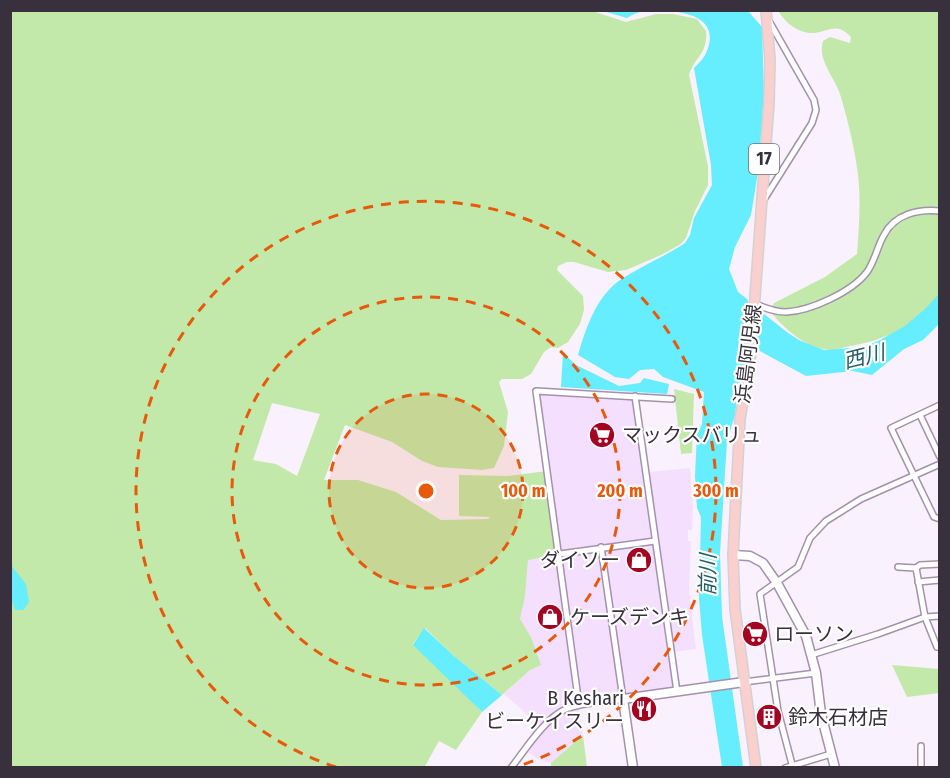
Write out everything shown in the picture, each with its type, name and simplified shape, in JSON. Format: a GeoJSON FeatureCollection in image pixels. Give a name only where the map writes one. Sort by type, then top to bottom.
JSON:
{"type":"FeatureCollection","features":[{"type":"Feature","properties":{"kind":"main road","name":"浜島阿児線"},"geometry":{"type":"LineString","coordinates":[[756,768],[741,683],[733,555],[740,419],[751,352],[769,102],[770,60],[767,14]]}},
{"type":"Feature","properties":{"kind":"street"},"geometry":{"type":"LineString","coordinates":[[761,205],[812,123],[816,110],[814,100],[767,14]]}},
{"type":"Feature","properties":{"kind":"street"},"geometry":{"type":"LineString","coordinates":[[755,306],[788,312],[838,295],[858,282],[867,272],[884,235],[900,218],[918,211],[939,212]]}},
{"type":"Feature","properties":{"kind":"street"},"geometry":{"type":"LineString","coordinates":[[579,705],[536,391],[672,399]]}},
{"type":"Feature","properties":{"kind":"street"},"geometry":{"type":"LineString","coordinates":[[635,396],[677,692]]}},
{"type":"Feature","properties":{"kind":"street"},"geometry":{"type":"LineString","coordinates":[[939,405],[891,428],[934,517],[939,519]]}},
{"type":"Feature","properties":{"kind":"street"},"geometry":{"type":"LineString","coordinates":[[920,415],[939,457]]}},
{"type":"Feature","properties":{"kind":"street"},"geometry":{"type":"LineString","coordinates":[[792,767],[778,711],[760,594],[798,567],[810,538],[826,521],[853,504],[939,464]]}},
{"type":"Feature","properties":{"kind":"street"},"geometry":{"type":"LineString","coordinates":[[560,554],[655,541]]}},
{"type":"Feature","properties":{"kind":"street"},"geometry":{"type":"LineString","coordinates":[[601,548],[633,768]]}},
{"type":"Feature","properties":{"kind":"street"},"geometry":{"type":"LineString","coordinates":[[733,555],[755,558],[763,563],[777,583],[806,636],[816,674],[821,714],[835,768]]}},
{"type":"Feature","properties":{"kind":"street"},"geometry":{"type":"LineString","coordinates":[[898,567],[916,568],[920,565],[939,564]]}},
{"type":"Feature","properties":{"kind":"street"},"geometry":{"type":"LineString","coordinates":[[916,568],[925,617],[937,647],[939,647]]}},
{"type":"Feature","properties":{"kind":"street"},"geometry":{"type":"LineString","coordinates":[[918,582],[939,580]]}},
{"type":"Feature","properties":{"kind":"street"},"geometry":{"type":"LineString","coordinates":[[811,655],[925,617],[939,616]]}},
{"type":"Feature","properties":{"kind":"street"},"geometry":{"type":"LineString","coordinates":[[511,768],[550,721],[562,711],[579,705],[816,674]]}},
{"type":"Feature","properties":{"kind":"street"},"geometry":{"type":"LineString","coordinates":[[921,746],[921,768]]}},
{"type":"Feature","properties":{"kind":"street"},"geometry":{"type":"LineString","coordinates":[[785,768],[831,754]]}},
{"type":"Feature","properties":{"kind":"shaded area"},"geometry":{"type":"Polygon","coordinates":[[[537,393],[639,399],[648,472],[690,468],[693,507],[692,530],[688,530],[688,541],[691,541],[689,592],[696,649],[673,652],[680,696],[579,708],[583,735],[551,763],[538,759],[523,749],[540,726],[504,694],[530,670],[531,637],[519,619],[525,596],[528,559],[556,555],[537,393]]]}},
{"type":"Feature","properties":{"kind":"green space"},"geometry":{"type":"Polygon","coordinates":[[[589,10],[626,22],[656,14],[673,14],[697,19],[706,31],[705,45],[689,75],[708,166],[708,185],[695,211],[686,238],[681,244],[661,255],[626,270],[608,272],[574,262],[558,266],[557,270],[583,296],[584,310],[580,324],[568,342],[558,348],[551,347],[544,352],[531,374],[522,379],[502,379],[499,382],[508,412],[504,446],[494,468],[482,470],[438,467],[422,461],[392,442],[345,425],[324,480],[358,480],[396,492],[441,520],[488,519],[490,517],[459,516],[459,475],[507,476],[547,471],[557,555],[528,560],[525,596],[520,619],[531,637],[541,665],[530,670],[502,695],[454,656],[425,628],[413,644],[482,712],[456,750],[439,741],[424,768],[11,767],[10,11],[589,10]],[[272,403],[253,460],[276,464],[297,476],[320,414],[272,403]]]}},
{"type":"Feature","properties":{"kind":"green space"},"geometry":{"type":"Polygon","coordinates":[[[783,10],[939,11],[939,295],[921,315],[900,330],[876,340],[836,350],[822,349],[805,342],[782,325],[770,311],[774,303],[825,277],[857,254],[859,194],[855,155],[839,90],[825,62],[822,48],[823,41],[830,37],[850,43],[851,37],[844,31],[836,29],[815,33],[799,30],[782,16],[779,12],[783,10]]]}},
{"type":"Feature","properties":{"kind":"green space"},"geometry":{"type":"Polygon","coordinates":[[[674,389],[694,394],[692,453],[681,454],[674,389]]]}},
{"type":"Feature","properties":{"kind":"green space"},"geometry":{"type":"Polygon","coordinates":[[[892,665],[939,669],[939,693],[907,697],[892,665]]]}},
{"type":"Feature","properties":{"kind":"green space"},"geometry":{"type":"Polygon","coordinates":[[[583,735],[587,767],[551,767],[551,763],[583,735]]]}},
{"type":"Feature","properties":{"kind":"water"},"geometry":{"type":"Polygon","coordinates":[[[603,11],[652,11],[640,12],[627,18],[603,11]]]}},
{"type":"Feature","properties":{"kind":"water"},"geometry":{"type":"Polygon","coordinates":[[[673,11],[748,11],[762,27],[764,94],[758,172],[751,215],[735,247],[729,269],[738,292],[747,299],[750,306],[799,340],[824,350],[864,347],[880,340],[905,326],[939,294],[940,323],[923,340],[904,349],[872,375],[853,371],[806,376],[745,343],[743,382],[738,390],[735,415],[727,441],[720,553],[722,616],[743,767],[722,767],[702,635],[699,598],[701,517],[697,508],[695,476],[697,434],[702,424],[704,392],[663,377],[654,369],[640,370],[629,379],[615,377],[578,355],[588,324],[604,295],[620,280],[685,243],[690,235],[694,218],[712,185],[711,165],[694,68],[706,53],[710,42],[709,33],[706,25],[700,20],[673,11]]]}},
{"type":"Feature","properties":{"kind":"water"},"geometry":{"type":"Polygon","coordinates":[[[563,353],[576,365],[619,386],[640,383],[644,378],[669,384],[667,394],[561,387],[563,353]]]}},
{"type":"Feature","properties":{"kind":"water"},"geometry":{"type":"Polygon","coordinates":[[[11,565],[26,584],[29,602],[23,610],[15,610],[11,599],[11,565]]]}},
{"type":"Feature","properties":{"kind":"water"},"geometry":{"type":"Polygon","coordinates":[[[424,628],[502,695],[482,712],[413,645],[424,628]]]}},
{"type":"Feature","properties":{"kind":"place","name":"マックスバリュ"},"geometry":{"type":"Point","coordinates":[602,435]}},
{"type":"Feature","properties":{"kind":"place","name":"ダイソー"},"geometry":{"type":"Point","coordinates":[639,560]}},
{"type":"Feature","properties":{"kind":"place","name":"ケーズデンキ"},"geometry":{"type":"Point","coordinates":[550,617]}},
{"type":"Feature","properties":{"kind":"place","name":"ローソン"},"geometry":{"type":"Point","coordinates":[755,634]}},
{"type":"Feature","properties":{"kind":"place","name":"B Keshari ビーケイスリー"},"geometry":{"type":"Point","coordinates":[644,709]}},
{"type":"Feature","properties":{"kind":"place","name":"鈴木石材店"},"geometry":{"type":"Point","coordinates":[769,717]}},
{"type":"Feature","properties":{"kind":"water label","name":"西川"},"geometry":{"type":"Point","coordinates":[864,357]}},
{"type":"Feature","properties":{"kind":"water label","name":"前川"},"geometry":{"type":"Point","coordinates":[708,575]}}]}
